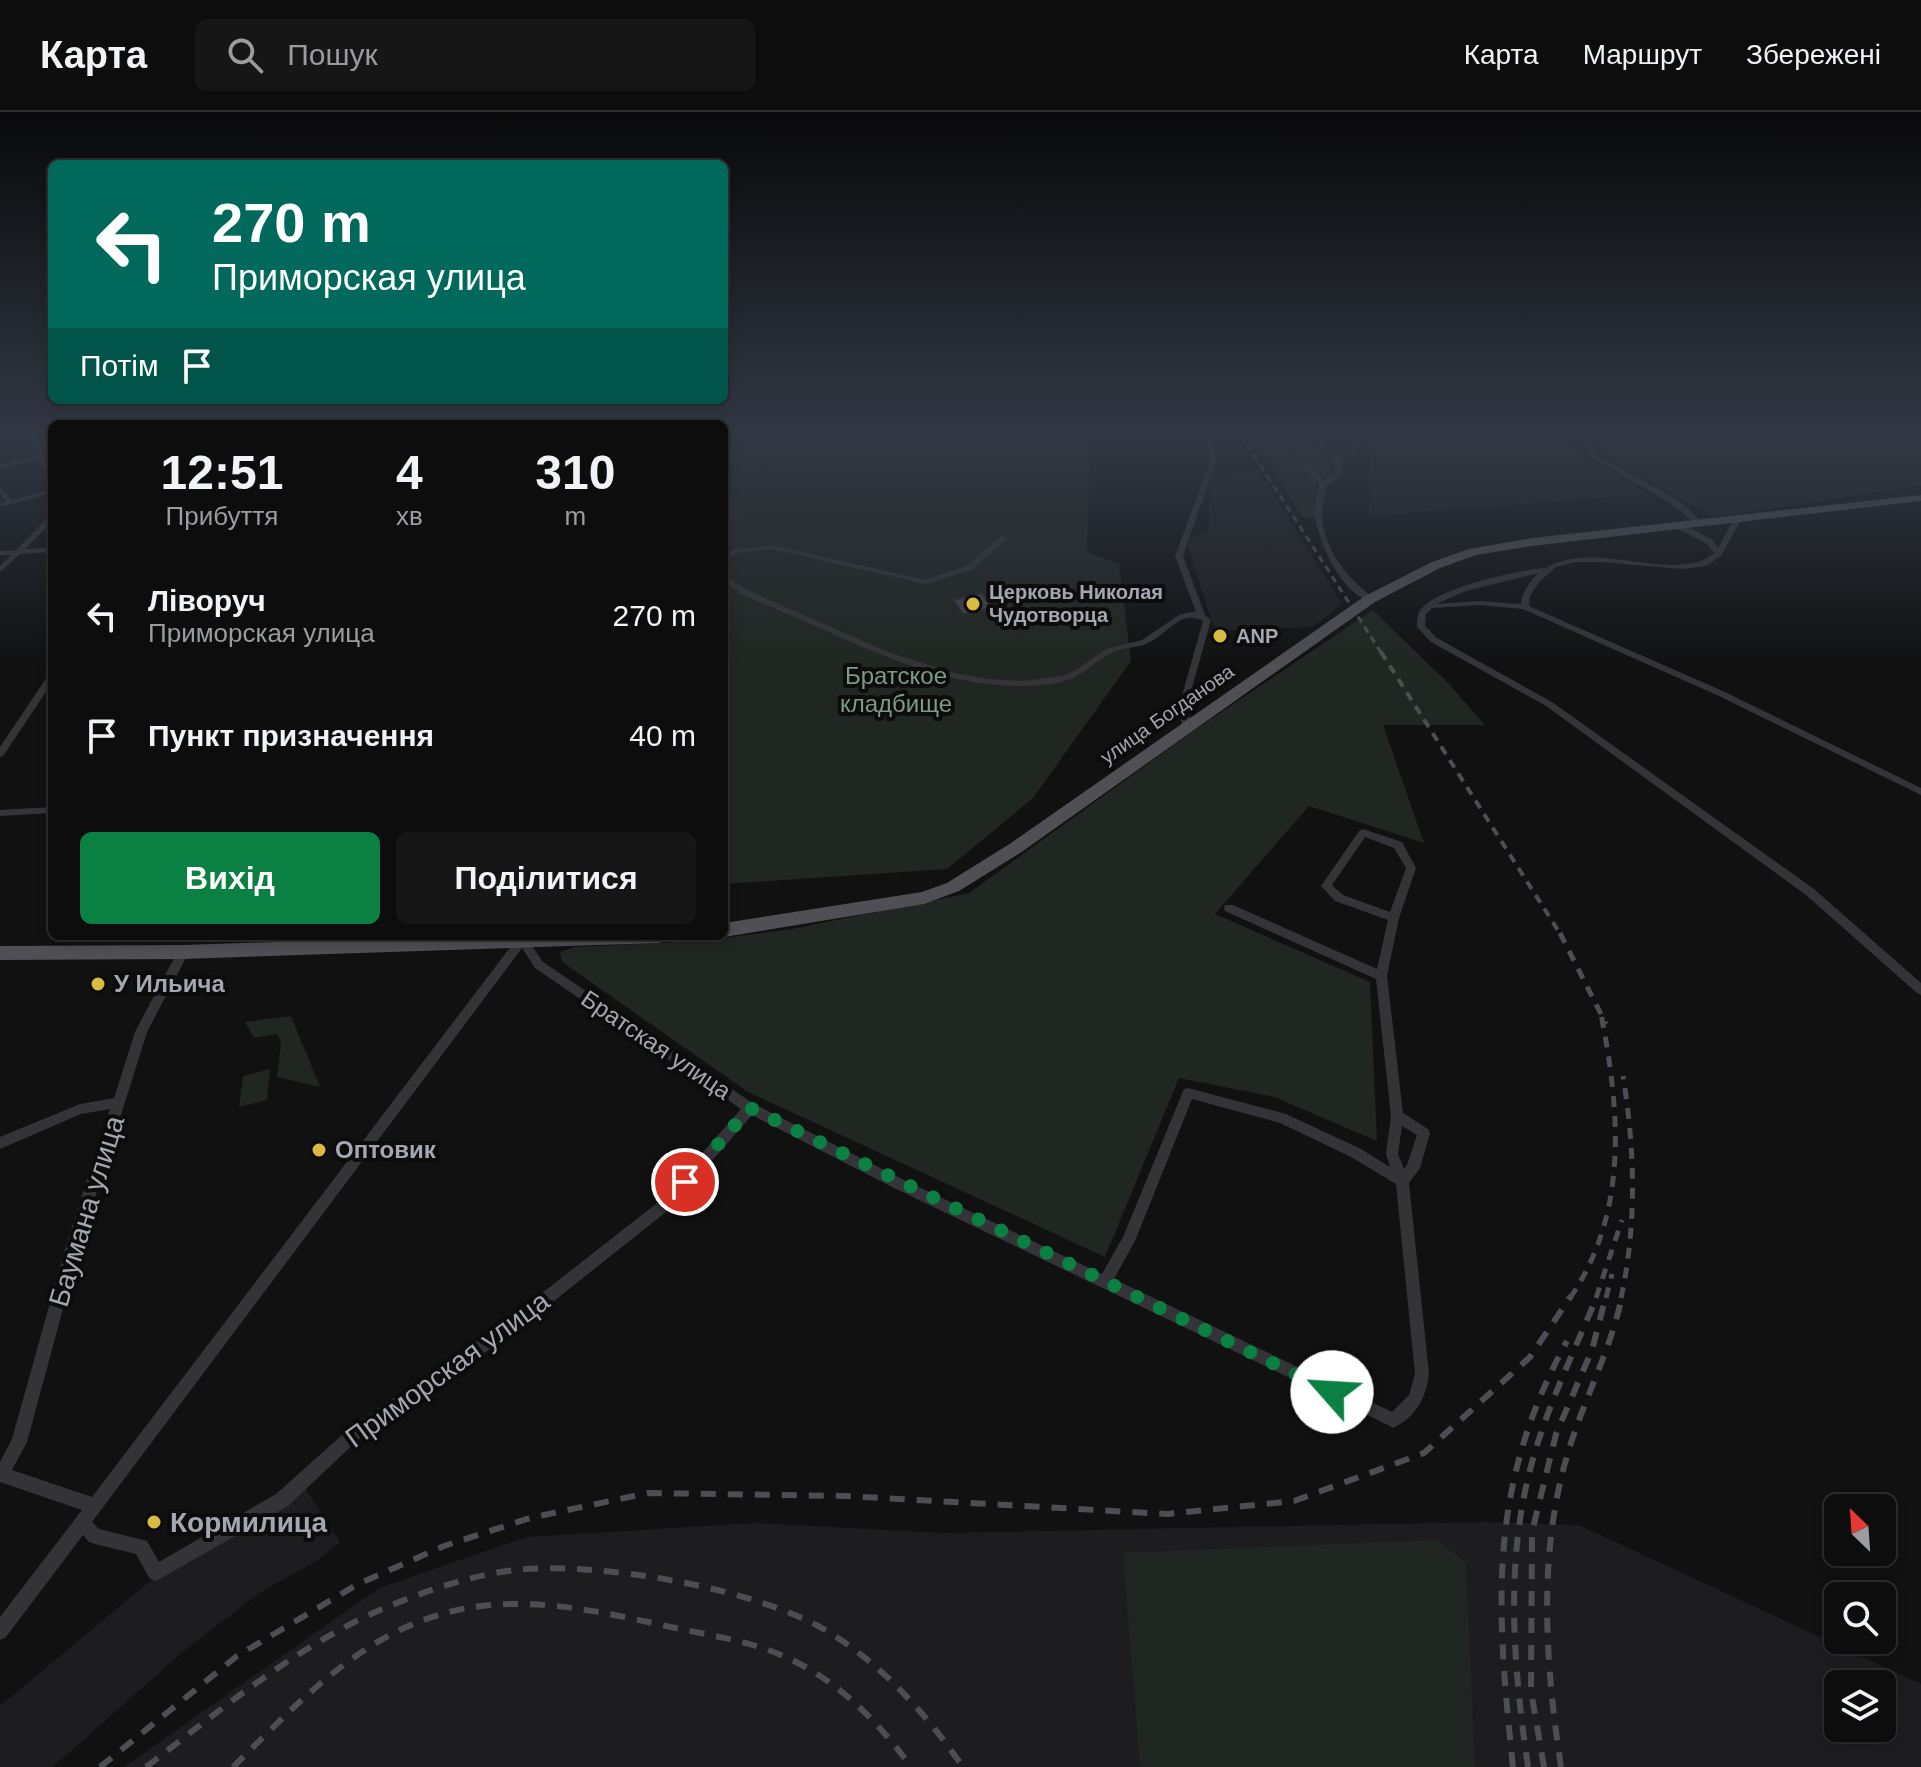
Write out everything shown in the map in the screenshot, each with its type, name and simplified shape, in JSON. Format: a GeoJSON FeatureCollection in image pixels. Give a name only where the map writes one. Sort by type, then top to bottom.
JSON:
{"type":"FeatureCollection","features":[{"type":"Feature","properties":{"kind":"main road","name":"улица Богданова"},"geometry":{"type":"LineString","coordinates":[[728,929],[924,898],[953,887],[1017,847],[1370,599],[1436,565],[1473,552],[1811,512]]}},
{"type":"Feature","properties":{"kind":"main road"},"geometry":{"type":"LineString","coordinates":[[0,953],[183,952],[256,942],[522,940]]}},
{"type":"Feature","properties":{"kind":"street"},"geometry":{"type":"LineString","coordinates":[[1187,727],[1183,706],[1207,620],[1201,615],[1179,556],[1195,512]]}},
{"type":"Feature","properties":{"kind":"street"},"geometry":{"type":"LineString","coordinates":[[1318,512],[1329,552],[1352,587],[1370,599]]}},
{"type":"Feature","properties":{"kind":"street"},"geometry":{"type":"LineString","coordinates":[[1687,512],[1702,525]]}},
{"type":"Feature","properties":{"kind":"street"},"geometry":{"type":"LineString","coordinates":[[0,570],[48,522]]}},
{"type":"Feature","properties":{"kind":"street"},"geometry":{"type":"LineString","coordinates":[[1426,607],[1455,593],[1597,558],[1681,567],[1703,564],[1718,554],[1736,522]]}},
{"type":"Feature","properties":{"kind":"street"},"geometry":{"type":"LineString","coordinates":[[1681,527],[1710,542],[1718,554]]}},
{"type":"Feature","properties":{"kind":"street"},"geometry":{"type":"LineString","coordinates":[[728,556],[736,551],[772,547],[925,582],[969,568],[1004,538]]}},
{"type":"Feature","properties":{"kind":"street"},"geometry":{"type":"LineString","coordinates":[[0,553],[48,550]]}},
{"type":"Feature","properties":{"kind":"street"},"geometry":{"type":"LineString","coordinates":[[1525,607],[1524,598],[1544,570]]}},
{"type":"Feature","properties":{"kind":"street"},"geometry":{"type":"LineString","coordinates":[[728,580],[827,628],[909,662],[958,679],[1005,684],[1056,681],[1083,673],[1111,650],[1144,643],[1169,622],[1186,614],[1201,615]]}},
{"type":"Feature","properties":{"kind":"street"},"geometry":{"type":"LineString","coordinates":[[1426,607],[1479,603],[1525,607],[1722,694],[1921,792]]}},
{"type":"Feature","properties":{"kind":"street"},"geometry":{"type":"LineString","coordinates":[[1426,607],[1421,627],[1434,640],[1549,704],[1810,892],[1921,990]]}},
{"type":"Feature","properties":{"kind":"street"},"geometry":{"type":"LineString","coordinates":[[0,754],[48,682]]}},
{"type":"Feature","properties":{"kind":"street"},"geometry":{"type":"LineString","coordinates":[[0,813],[48,810]]}},
{"type":"Feature","properties":{"kind":"street"},"geometry":{"type":"LineString","coordinates":[[1394,918],[1339,898],[1326,886],[1363,833],[1398,845],[1411,868],[1394,918],[1381,976],[1397,1116],[1392,1154],[1402,1181]]}},
{"type":"Feature","properties":{"kind":"street"},"geometry":{"type":"LineString","coordinates":[[1229,908],[1381,976]]}},
{"type":"Feature","properties":{"kind":"street"},"geometry":{"type":"LineString","coordinates":[[0,1631],[83,1524],[296,1234],[522,940]]}},
{"type":"Feature","properties":{"kind":"street","name":"Братская улица"},"geometry":{"type":"LineString","coordinates":[[522,940],[539,965],[750,1108],[899,1184],[1393,1420],[1407,1411],[1419,1394],[1422,1374],[1402,1181]]}},
{"type":"Feature","properties":{"kind":"street","name":"Баумана улица"},"geometry":{"type":"LineString","coordinates":[[1,1474],[19,1442],[74,1242],[141,1032],[183,952]]}},
{"type":"Feature","properties":{"kind":"street"},"geometry":{"type":"LineString","coordinates":[[1105,1281],[1128,1241],[1188,1093],[1239,1104],[1282,1118],[1356,1153],[1402,1181]]}},
{"type":"Feature","properties":{"kind":"street"},"geometry":{"type":"LineString","coordinates":[[0,1143],[80,1109],[119,1102]]}},
{"type":"Feature","properties":{"kind":"street","name":"Приморская улица"},"geometry":{"type":"LineString","coordinates":[[83,1524],[95,1536],[141,1547],[156,1573],[282,1500],[356,1432],[510,1327],[666,1204],[750,1108]]}},
{"type":"Feature","properties":{"kind":"street"},"geometry":{"type":"LineString","coordinates":[[1397,1116],[1424,1133],[1413,1168],[1402,1181]]}},
{"type":"Feature","properties":{"kind":"street"},"geometry":{"type":"LineString","coordinates":[[1,1474],[95,1506]]}},
{"type":"Feature","properties":{"kind":"shaded area"},"geometry":{"type":"Polygon","coordinates":[[[1209,512],[1284,512],[1342,603],[1313,627],[1215,628],[1188,547],[1190,539],[1208,532],[1209,512]]]}},
{"type":"Feature","properties":{"kind":"shaded area"},"geometry":{"type":"Polygon","coordinates":[[[1369,512],[1417,512],[1369,516],[1369,512]]]}},
{"type":"Feature","properties":{"kind":"shaded area"},"geometry":{"type":"Polygon","coordinates":[[[1706,512],[1746,512],[1715,517],[1706,512]]]}},
{"type":"Feature","properties":{"kind":"shaded area"},"geometry":{"type":"Polygon","coordinates":[[[305,1488],[340,1542],[318,1560],[261,1592],[186,1649],[53,1767],[0,1767],[0,1706],[185,1552],[305,1488]]]}},
{"type":"Feature","properties":{"kind":"shaded area"},"geometry":{"type":"Polygon","coordinates":[[[1486,1522],[1579,1525],[1824,1639],[1824,1654],[1856,1654],[1891,1670],[1824,1670],[1824,1742],[1896,1742],[1896,1672],[1921,1684],[1921,1767],[124,1767],[379,1588],[527,1537],[754,1523],[946,1533],[1486,1522]]]}},
{"type":"Feature","properties":{"kind":"green space","name":"Братское кладбище"},"geometry":{"type":"Polygon","coordinates":[[[728,512],[1088,512],[1087,552],[1119,564],[1131,661],[1033,798],[947,869],[728,884],[728,512]]]}},
{"type":"Feature","properties":{"kind":"green space"},"geometry":{"type":"Polygon","coordinates":[[[1299,512],[1317,512],[1316,518],[1302,517],[1299,512]]]}},
{"type":"Feature","properties":{"kind":"green space"},"geometry":{"type":"Polygon","coordinates":[[[1373,610],[1449,684],[1485,725],[1383,725],[1424,843],[1309,806],[1215,914],[1370,982],[1377,1141],[1274,1097],[1179,1078],[1105,1257],[748,1092],[562,962],[560,952],[574,947],[728,940],[728,937],[792,929],[969,893],[1196,729],[1373,610]]]}},
{"type":"Feature","properties":{"kind":"green space"},"geometry":{"type":"Polygon","coordinates":[[[291,1016],[320,1087],[277,1077],[281,1043],[277,1034],[254,1038],[245,1022],[291,1016]]]}},
{"type":"Feature","properties":{"kind":"green space"},"geometry":{"type":"Polygon","coordinates":[[[270,1069],[267,1100],[239,1107],[243,1076],[270,1069]]]}},
{"type":"Feature","properties":{"kind":"green space"},"geometry":{"type":"Polygon","coordinates":[[[1437,1540],[1466,1563],[1475,1767],[1140,1767],[1123,1553],[1437,1540]]]}},
{"type":"Feature","properties":{"kind":"building","name":"Церковь Николая Чудотворца"},"geometry":{"type":"Polygon","coordinates":[[[982,593],[992,608],[963,614],[953,600],[982,593]]]}},
{"type":"Feature","properties":{"kind":"railway"},"geometry":{"type":"LineString","coordinates":[[1291,512],[1382,654]]}},
{"type":"Feature","properties":{"kind":"railway"},"geometry":{"type":"LineString","coordinates":[[1381,652],[1561,935]]}},
{"type":"Feature","properties":{"kind":"railway"},"geometry":{"type":"LineString","coordinates":[[1560,933],[1601,1014]]}},
{"type":"Feature","properties":{"kind":"railway"},"geometry":{"type":"LineString","coordinates":[[1570,1298],[1589,1265],[1602,1231],[1611,1196],[1615,1160],[1612,1087],[1601,1014]]}},
{"type":"Feature","properties":{"kind":"railway"},"geometry":{"type":"LineString","coordinates":[[1601,1014],[1606,1024]]}},
{"type":"Feature","properties":{"kind":"railway"},"geometry":{"type":"LineString","coordinates":[[1621,1298],[1632,1215],[1632,1159],[1623,1076]]}},
{"type":"Feature","properties":{"kind":"railway"},"geometry":{"type":"LineString","coordinates":[[1596,1298],[1622,1220]]}},
{"type":"Feature","properties":{"kind":"railway"},"geometry":{"type":"LineString","coordinates":[[1606,1298],[1612,1274]]}},
{"type":"Feature","properties":{"kind":"railway"},"geometry":{"type":"LineString","coordinates":[[100,1767],[237,1656],[358,1584],[444,1546],[530,1518],[648,1493],[846,1496],[1167,1514],[1294,1501],[1424,1453],[1530,1357],[1571,1296]]}},
{"type":"Feature","properties":{"kind":"railway"},"geometry":{"type":"LineString","coordinates":[[1528,1767],[1514,1620],[1521,1510],[1543,1428],[1597,1296]]}},
{"type":"Feature","properties":{"kind":"railway"},"geometry":{"type":"LineString","coordinates":[[1544,1767],[1531,1691],[1532,1532],[1556,1434],[1592,1350],[1606,1296]]}},
{"type":"Feature","properties":{"kind":"railway"},"geometry":{"type":"LineString","coordinates":[[1561,1767],[1548,1646],[1548,1565],[1552,1525],[1570,1446],[1622,1296]]}},
{"type":"Feature","properties":{"kind":"railway"},"geometry":{"type":"LineString","coordinates":[[1513,1767],[1503,1653],[1502,1600],[1510,1498],[1522,1447],[1541,1395],[1567,1341]]}},
{"type":"Feature","properties":{"kind":"railway"},"geometry":{"type":"LineString","coordinates":[[146,1767],[282,1665],[371,1614],[460,1581],[515,1570],[550,1568],[632,1574],[676,1581],[719,1590],[796,1616],[847,1644],[885,1675],[934,1728],[963,1767]]}},
{"type":"Feature","properties":{"kind":"railway"},"geometry":{"type":"LineString","coordinates":[[233,1767],[323,1681],[373,1645],[400,1630],[460,1609],[523,1604],[617,1616],[739,1641],[782,1655],[813,1671],[845,1694],[874,1721],[911,1767]]}},
{"type":"Feature","properties":{"kind":"place","name":"Церковь Николая Чудотворца"},"geometry":{"type":"Point","coordinates":[973,604]}},
{"type":"Feature","properties":{"kind":"place","name":"ANP"},"geometry":{"type":"Point","coordinates":[1220,636]}},
{"type":"Feature","properties":{"kind":"place","name":"У Ильича"},"geometry":{"type":"Point","coordinates":[98,984]}},
{"type":"Feature","properties":{"kind":"place","name":"Оптовик"},"geometry":{"type":"Point","coordinates":[319,1150]}},
{"type":"Feature","properties":{"kind":"place","name":"Кормилица"},"geometry":{"type":"Point","coordinates":[154,1522]}},
{"type":"Feature","properties":{"kind":"route"},"geometry":{"type":"LineString","coordinates":[[685,1182],[750,1108],[899,1184],[1332,1392]]}}]}
